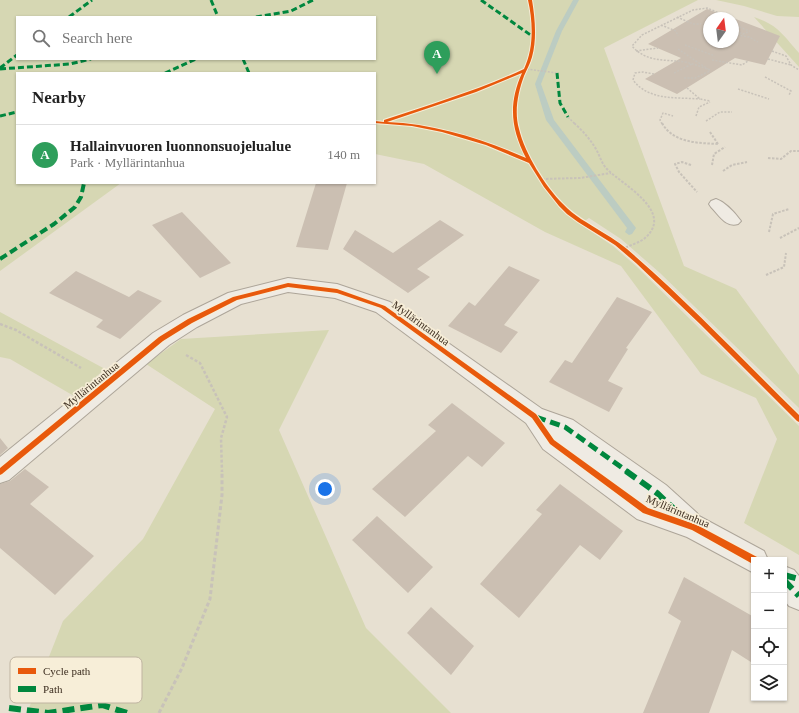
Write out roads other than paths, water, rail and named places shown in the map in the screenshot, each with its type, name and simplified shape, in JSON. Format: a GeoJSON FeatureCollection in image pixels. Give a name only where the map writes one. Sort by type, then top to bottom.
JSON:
{"type":"FeatureCollection","features":[{"type":"Feature","properties":{"kind":"street","name":"Myllärintanhua"},"geometry":{"type":"LineString","coordinates":[[0,472],[161,339],[190,320],[235,298],[288,285],[337,291],[382,307],[534,416],[565,427],[576,434],[657,493],[694,527],[751,558]]}},
{"type":"Feature","properties":{"kind":"street"},"geometry":{"type":"LineString","coordinates":[[787,576],[799,579]]}},
{"type":"Feature","properties":{"kind":"street"},"geometry":{"type":"LineString","coordinates":[[787,583],[799,596]]}},
{"type":"Feature","properties":{"kind":"lane"},"geometry":{"type":"LineString","coordinates":[[716,204],[733,221]]}},
{"type":"Feature","properties":{"kind":"waterway"},"geometry":{"type":"LineString","coordinates":[[576,0],[559,31],[538,84],[550,120],[632,228],[629,232]]}},
{"type":"Feature","properties":{"kind":"place","name":"Hallainvuoren luonnonsuojelualue"},"geometry":{"type":"Point","coordinates":[437,74]}}]}
